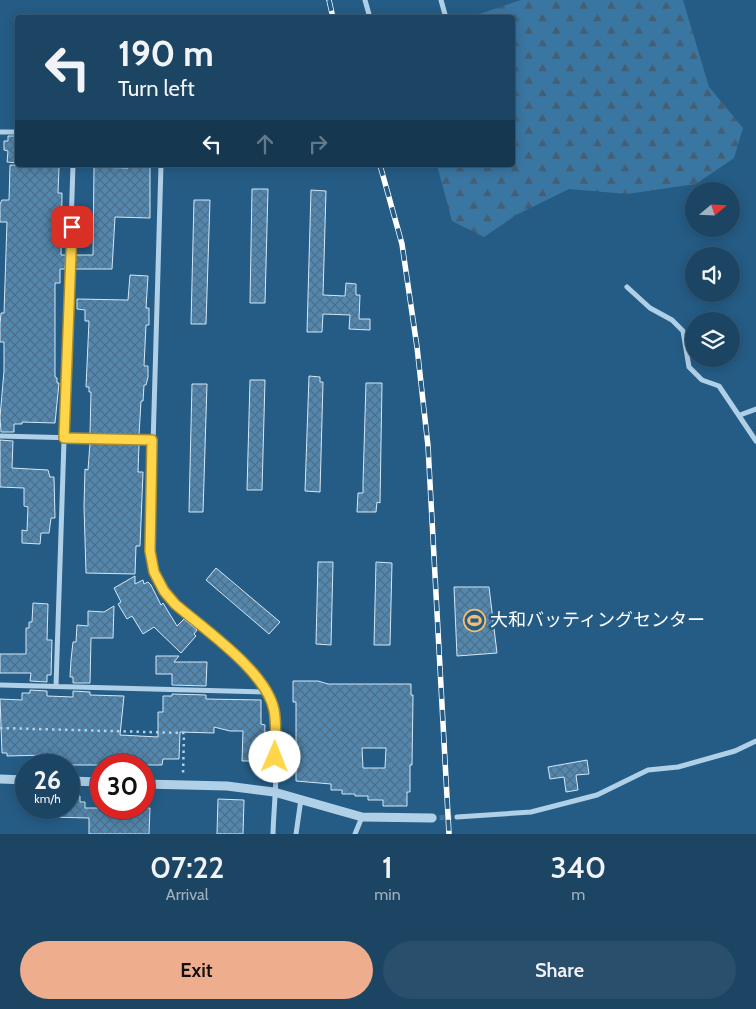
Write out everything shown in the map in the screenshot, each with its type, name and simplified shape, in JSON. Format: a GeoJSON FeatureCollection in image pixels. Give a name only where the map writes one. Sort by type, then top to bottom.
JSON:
{"type":"FeatureCollection","features":[{"type":"Feature","properties":{"kind":"street"},"geometry":{"type":"LineString","coordinates":[[365,0],[369,15]]}},
{"type":"Feature","properties":{"kind":"street"},"geometry":{"type":"LineString","coordinates":[[441,0],[445,15]]}},
{"type":"Feature","properties":{"kind":"street"},"geometry":{"type":"LineString","coordinates":[[0,132],[15,132]]}},
{"type":"Feature","properties":{"kind":"street"},"geometry":{"type":"LineString","coordinates":[[56,686],[73,167]]}},
{"type":"Feature","properties":{"kind":"street"},"geometry":{"type":"LineString","coordinates":[[161,167],[150,551],[154,572],[164,591],[175,604],[256,675],[267,692],[276,722],[273,834]]}},
{"type":"Feature","properties":{"kind":"street"},"geometry":{"type":"LineString","coordinates":[[627,288],[650,308],[672,320],[683,331],[689,367],[702,380],[719,386],[740,415],[756,442]]}},
{"type":"Feature","properties":{"kind":"street"},"geometry":{"type":"LineString","coordinates":[[740,415],[756,409]]}},
{"type":"Feature","properties":{"kind":"street"},"geometry":{"type":"LineString","coordinates":[[0,436],[152,440]]}},
{"type":"Feature","properties":{"kind":"street"},"geometry":{"type":"LineString","coordinates":[[0,685],[267,692]]}},
{"type":"Feature","properties":{"kind":"street"},"geometry":{"type":"LineString","coordinates":[[457,817],[531,812],[597,795],[648,770],[678,766],[735,751],[756,741]]}},
{"type":"Feature","properties":{"kind":"street"},"geometry":{"type":"LineString","coordinates":[[0,779],[15,780]]}},
{"type":"Feature","properties":{"kind":"street"},"geometry":{"type":"LineString","coordinates":[[155,784],[227,786],[274,792],[362,818],[432,818]]}},
{"type":"Feature","properties":{"kind":"street"},"geometry":{"type":"LineString","coordinates":[[296,834],[301,799]]}},
{"type":"Feature","properties":{"kind":"street"},"geometry":{"type":"LineString","coordinates":[[355,834],[362,818]]}},
{"type":"Feature","properties":{"kind":"path"},"geometry":{"type":"LineString","coordinates":[[0,728],[184,734],[183,785]]}},
{"type":"Feature","properties":{"kind":"green space"},"geometry":{"type":"Polygon","coordinates":[[[521,0],[683,0],[709,87],[743,128],[734,158],[699,182],[685,182],[685,186],[627,194],[569,189],[516,215],[484,237],[452,221],[438,167],[515,167],[515,15],[476,15],[521,0]]]}},
{"type":"Feature","properties":{"kind":"building"},"geometry":{"type":"Polygon","coordinates":[[[8,136],[15,136],[15,163],[7,162],[8,151],[4,150],[4,141],[8,141],[8,136]]]}},
{"type":"Feature","properties":{"kind":"building"},"geometry":{"type":"Polygon","coordinates":[[[10,165],[15,165],[15,167],[59,167],[58,193],[62,193],[61,255],[66,255],[65,269],[60,269],[60,283],[55,283],[55,377],[57,378],[57,383],[59,383],[55,423],[22,422],[22,424],[14,424],[14,432],[1,432],[4,342],[0,342],[0,324],[1,313],[4,313],[7,222],[0,222],[0,204],[2,200],[9,200],[10,165]]]}},
{"type":"Feature","properties":{"kind":"building"},"geometry":{"type":"Polygon","coordinates":[[[94,167],[150,167],[150,218],[115,217],[112,269],[74,269],[74,255],[93,255],[94,167]]]}},
{"type":"Feature","properties":{"kind":"building"},"geometry":{"type":"Polygon","coordinates":[[[252,189],[268,189],[265,303],[250,303],[252,189]]]}},
{"type":"Feature","properties":{"kind":"building"},"geometry":{"type":"Polygon","coordinates":[[[311,190],[326,191],[323,295],[345,296],[346,283],[356,284],[356,295],[360,295],[359,319],[370,319],[370,330],[349,329],[350,315],[323,314],[322,332],[307,332],[311,190]]]}},
{"type":"Feature","properties":{"kind":"building"},"geometry":{"type":"Polygon","coordinates":[[[194,200],[210,200],[206,324],[191,324],[194,200]]]}},
{"type":"Feature","properties":{"kind":"building"},"geometry":{"type":"Polygon","coordinates":[[[130,275],[148,276],[146,308],[149,308],[149,325],[146,325],[144,366],[148,366],[148,377],[146,385],[144,385],[143,401],[141,401],[139,435],[90,434],[91,392],[89,392],[89,387],[86,387],[89,321],[85,321],[85,310],[77,309],[77,299],[128,300],[130,275]]]}},
{"type":"Feature","properties":{"kind":"building"},"geometry":{"type":"Polygon","coordinates":[[[309,376],[320,377],[320,382],[323,382],[320,492],[305,491],[309,376]]]}},
{"type":"Feature","properties":{"kind":"building"},"geometry":{"type":"Polygon","coordinates":[[[250,380],[265,380],[262,490],[247,490],[250,380]]]}},
{"type":"Feature","properties":{"kind":"building"},"geometry":{"type":"Polygon","coordinates":[[[366,383],[382,383],[380,503],[377,502],[376,512],[357,512],[358,493],[363,493],[366,383]]]}},
{"type":"Feature","properties":{"kind":"building"},"geometry":{"type":"Polygon","coordinates":[[[192,384],[207,384],[203,512],[189,512],[192,384]]]}},
{"type":"Feature","properties":{"kind":"building"},"geometry":{"type":"Polygon","coordinates":[[[0,440],[13,441],[12,468],[48,470],[50,477],[54,477],[55,518],[51,518],[49,533],[41,533],[40,544],[22,543],[22,530],[27,531],[28,507],[24,506],[24,488],[0,487],[0,440]]]}},
{"type":"Feature","properties":{"kind":"building"},"geometry":{"type":"Polygon","coordinates":[[[90,443],[139,444],[138,472],[143,472],[140,546],[136,546],[135,574],[86,573],[85,469],[88,470],[90,443]]]}},
{"type":"Feature","properties":{"kind":"building"},"geometry":{"type":"Polygon","coordinates":[[[318,562],[333,562],[331,645],[316,644],[318,562]]]}},
{"type":"Feature","properties":{"kind":"building"},"geometry":{"type":"Polygon","coordinates":[[[376,562],[392,563],[390,645],[374,645],[376,562]]]}},
{"type":"Feature","properties":{"kind":"building"},"geometry":{"type":"Polygon","coordinates":[[[216,568],[280,622],[269,634],[206,580],[216,568]]]}},
{"type":"Feature","properties":{"kind":"building"},"geometry":{"type":"Polygon","coordinates":[[[135,576],[135,584],[143,580],[144,584],[148,582],[151,585],[161,605],[163,603],[177,626],[184,619],[197,630],[194,634],[196,636],[181,653],[154,627],[143,634],[132,616],[127,619],[118,604],[121,602],[114,588],[135,576]]]}},
{"type":"Feature","properties":{"kind":"building","name":"大和バッティングセンター"},"geometry":{"type":"Polygon","coordinates":[[[454,587],[489,587],[497,653],[457,656],[454,587]]]}},
{"type":"Feature","properties":{"kind":"building"},"geometry":{"type":"Polygon","coordinates":[[[33,603],[48,604],[47,640],[52,640],[51,675],[47,675],[47,682],[30,681],[31,673],[0,673],[0,654],[26,654],[26,628],[29,628],[29,622],[32,622],[33,603]]]}},
{"type":"Feature","properties":{"kind":"building"},"geometry":{"type":"Polygon","coordinates":[[[114,606],[113,638],[91,638],[90,683],[73,683],[73,677],[70,677],[71,660],[73,642],[76,642],[77,625],[88,626],[88,611],[104,612],[114,606]]]}},
{"type":"Feature","properties":{"kind":"building"},"geometry":{"type":"Polygon","coordinates":[[[156,656],[179,656],[174,662],[207,662],[206,686],[172,685],[172,674],[156,674],[156,656]]]}},
{"type":"Feature","properties":{"kind":"building"},"geometry":{"type":"Polygon","coordinates":[[[293,681],[318,681],[328,684],[411,684],[411,695],[413,695],[412,765],[410,765],[410,792],[407,792],[407,806],[383,806],[383,800],[368,800],[368,796],[342,794],[342,790],[331,790],[331,784],[296,781],[296,702],[293,702],[293,681]],[[362,748],[363,768],[385,768],[386,748],[362,748]]]}},
{"type":"Feature","properties":{"kind":"building"},"geometry":{"type":"Polygon","coordinates":[[[30,690],[47,691],[47,696],[73,697],[73,691],[90,692],[90,695],[124,696],[120,735],[158,737],[158,712],[163,712],[163,696],[172,696],[172,694],[206,695],[206,699],[261,700],[261,724],[265,725],[264,761],[242,761],[243,731],[230,731],[214,727],[214,733],[180,732],[179,759],[163,759],[162,765],[155,765],[155,754],[90,754],[90,765],[80,765],[80,754],[15,754],[15,756],[7,756],[7,753],[2,753],[0,699],[22,700],[22,693],[30,693],[30,690]]]}},
{"type":"Feature","properties":{"kind":"building"},"geometry":{"type":"Polygon","coordinates":[[[587,760],[589,774],[576,775],[578,790],[566,792],[564,777],[550,779],[548,767],[587,760]]]}},
{"type":"Feature","properties":{"kind":"building"},"geometry":{"type":"Polygon","coordinates":[[[218,799],[244,800],[243,834],[217,834],[218,799]]]}},
{"type":"Feature","properties":{"kind":"building"},"geometry":{"type":"Polygon","coordinates":[[[80,802],[85,802],[85,808],[90,808],[90,819],[150,819],[149,834],[89,834],[89,818],[80,818],[80,802]]]}},
{"type":"Feature","properties":{"kind":"tunnel"},"geometry":{"type":"LineString","coordinates":[[432,818],[457,817]]}},
{"type":"Feature","properties":{"kind":"railway"},"geometry":{"type":"LineString","coordinates":[[329,0],[332,15]]}},
{"type":"Feature","properties":{"kind":"railway"},"geometry":{"type":"LineString","coordinates":[[381,167],[402,244],[417,347],[428,446],[449,834]]}},
{"type":"Feature","properties":{"kind":"place","name":"大和バッティングセンター"},"geometry":{"type":"Point","coordinates":[474,620]}},
{"type":"Feature","properties":{"kind":"route"},"geometry":{"type":"LineString","coordinates":[[72,227],[64,438],[152,440],[150,551],[154,572],[164,591],[175,604],[256,675],[267,692],[274,709],[276,722],[275,757]]}}]}
